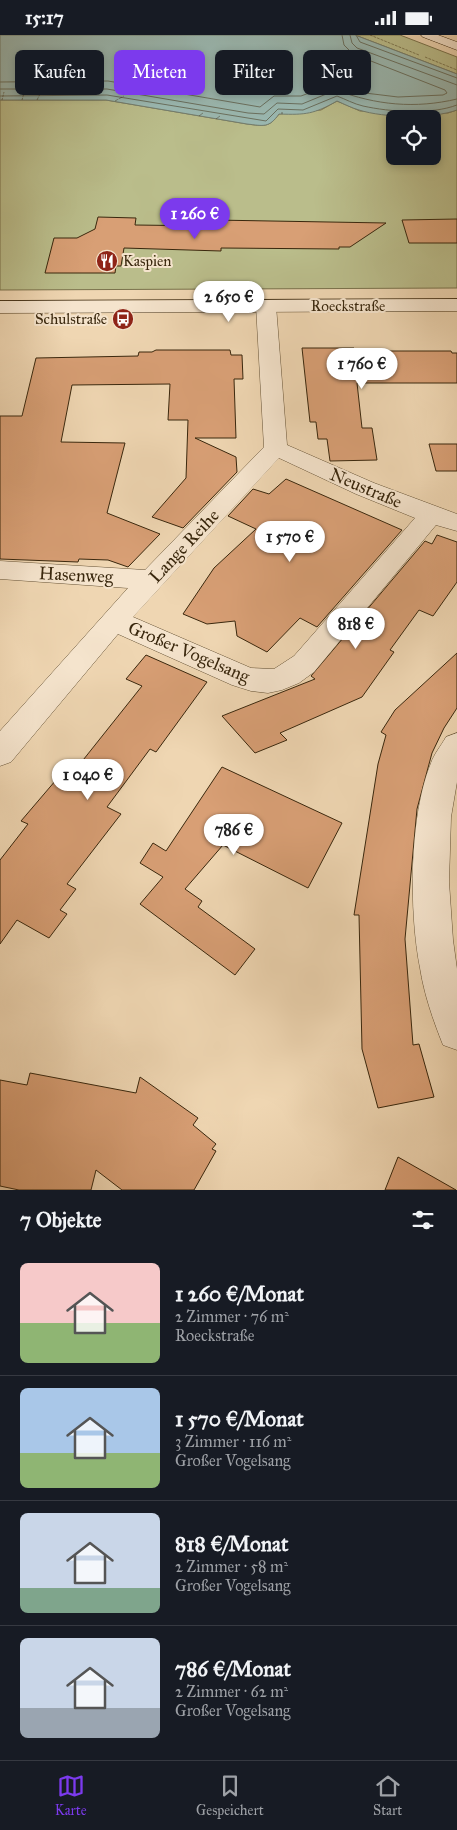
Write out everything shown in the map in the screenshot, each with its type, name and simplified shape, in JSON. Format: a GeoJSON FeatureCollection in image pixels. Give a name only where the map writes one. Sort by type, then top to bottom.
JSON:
{"type":"FeatureCollection","features":[{"type":"Feature","properties":{"kind":"street"},"geometry":{"type":"LineString","coordinates":[[426,35],[457,46]]}},
{"type":"Feature","properties":{"kind":"street","name":"Roeckstraße"},"geometry":{"type":"LineString","coordinates":[[1,309],[457,305]]}},
{"type":"Feature","properties":{"kind":"street"},"geometry":{"type":"LineString","coordinates":[[266,306],[276,448]]}},
{"type":"Feature","properties":{"kind":"street","name":"Neustraße"},"geometry":{"type":"LineString","coordinates":[[276,448],[348,483],[457,523]]}},
{"type":"Feature","properties":{"kind":"street","name":"Lange Reihe"},"geometry":{"type":"LineString","coordinates":[[0,753],[114,620],[276,448]]}},
{"type":"Feature","properties":{"kind":"street","name":"Großer Vogelsang"},"geometry":{"type":"LineString","coordinates":[[114,620],[242,677],[260,682],[278,680],[294,674],[304,664],[431,515]]}},
{"type":"Feature","properties":{"kind":"street","name":"Hasenweg"},"geometry":{"type":"LineString","coordinates":[[0,570],[151,580]]}},
{"type":"Feature","properties":{"kind":"street"},"geometry":{"type":"LineString","coordinates":[[457,746],[443,770],[434,818],[431,904],[438,964],[457,1031]]}},
{"type":"Feature","properties":{"kind":"path"},"geometry":{"type":"LineString","coordinates":[[370,35],[457,70]]}},
{"type":"Feature","properties":{"kind":"path"},"geometry":{"type":"LineString","coordinates":[[2,100],[4,92]]}},
{"type":"Feature","properties":{"kind":"path"},"geometry":{"type":"LineString","coordinates":[[22,100],[23,95]]}},
{"type":"Feature","properties":{"kind":"path"},"geometry":{"type":"LineString","coordinates":[[37,100],[39,95]]}},
{"type":"Feature","properties":{"kind":"path"},"geometry":{"type":"LineString","coordinates":[[115,101],[124,96]]}},
{"type":"Feature","properties":{"kind":"path"},"geometry":{"type":"LineString","coordinates":[[199,116],[203,113]]}},
{"type":"Feature","properties":{"kind":"path"},"geometry":{"type":"LineString","coordinates":[[216,119],[220,117]]}},
{"type":"Feature","properties":{"kind":"green space"},"geometry":{"type":"Polygon","coordinates":[[[355,35],[400,35],[457,57],[457,74],[355,35]]]}},
{"type":"Feature","properties":{"kind":"green space"},"geometry":{"type":"Polygon","coordinates":[[[0,100],[106,100],[262,125],[269,124],[279,114],[321,110],[337,101],[360,111],[386,112],[386,165],[441,165],[441,113],[457,110],[457,288],[0,290],[0,100]]]}},
{"type":"Feature","properties":{"kind":"water"},"geometry":{"type":"Polygon","coordinates":[[[0,35],[355,35],[457,74],[457,110],[447,113],[441,114],[441,110],[386,110],[386,115],[381,115],[359,110],[337,101],[310,113],[279,114],[272,122],[266,125],[247,124],[106,100],[0,100],[0,35]]]}},
{"type":"Feature","properties":{"kind":"building"},"geometry":{"type":"Polygon","coordinates":[[[98,217],[136,218],[135,225],[213,226],[213,220],[386,223],[350,247],[339,247],[339,249],[221,248],[221,251],[124,248],[121,266],[116,266],[115,273],[45,273],[54,238],[77,238],[95,229],[98,217]]]}},
{"type":"Feature","properties":{"kind":"building"},"geometry":{"type":"Polygon","coordinates":[[[457,219],[457,243],[409,243],[402,220],[457,219]]]}},
{"type":"Feature","properties":{"kind":"building"},"geometry":{"type":"Polygon","coordinates":[[[302,348],[354,348],[355,351],[451,351],[452,353],[457,353],[457,383],[357,383],[362,428],[372,428],[377,460],[330,461],[327,439],[318,439],[316,422],[310,422],[302,348]]]}},
{"type":"Feature","properties":{"kind":"building"},"geometry":{"type":"Polygon","coordinates":[[[156,350],[230,350],[231,355],[242,355],[243,379],[234,379],[236,438],[195,438],[236,457],[237,472],[183,528],[152,517],[186,478],[188,420],[168,420],[170,384],[72,385],[61,442],[125,443],[107,513],[160,534],[128,567],[108,560],[79,559],[78,562],[0,559],[0,416],[22,416],[36,358],[138,356],[139,352],[152,352],[156,350]]]}},
{"type":"Feature","properties":{"kind":"building"},"geometry":{"type":"Polygon","coordinates":[[[429,444],[457,444],[457,471],[436,471],[429,444]]]}},
{"type":"Feature","properties":{"kind":"building"},"geometry":{"type":"Polygon","coordinates":[[[286,479],[402,530],[317,627],[300,618],[267,652],[237,636],[235,621],[207,624],[183,614],[214,568],[256,529],[228,516],[253,489],[269,494],[286,479]]]}},
{"type":"Feature","properties":{"kind":"building"},"geometry":{"type":"Polygon","coordinates":[[[437,535],[457,542],[457,582],[433,616],[419,610],[390,650],[394,652],[362,697],[280,733],[287,740],[255,753],[222,716],[315,679],[311,676],[425,541],[432,544],[437,535]]]}},
{"type":"Feature","properties":{"kind":"building"},"geometry":{"type":"Polygon","coordinates":[[[457,653],[457,708],[444,728],[432,753],[417,809],[405,939],[413,1045],[419,1044],[434,1097],[378,1108],[362,1049],[359,915],[354,915],[378,764],[386,735],[381,732],[395,710],[457,653]]]}},
{"type":"Feature","properties":{"kind":"building"},"geometry":{"type":"Polygon","coordinates":[[[146,655],[207,682],[156,752],[150,749],[107,807],[121,814],[67,884],[76,889],[60,910],[67,914],[49,938],[17,920],[0,944],[0,860],[28,824],[21,821],[56,780],[64,784],[142,686],[126,679],[146,655]]]}},
{"type":"Feature","properties":{"kind":"building"},"geometry":{"type":"Polygon","coordinates":[[[222,767],[342,823],[308,888],[223,845],[185,889],[202,901],[198,907],[255,949],[235,975],[140,904],[163,877],[140,863],[153,843],[166,851],[222,767]]]}},
{"type":"Feature","properties":{"kind":"building"},"geometry":{"type":"Polygon","coordinates":[[[30,1073],[136,1093],[140,1077],[198,1118],[193,1125],[216,1144],[212,1149],[216,1151],[194,1190],[122,1190],[96,1170],[91,1190],[19,1190],[0,1186],[0,1080],[27,1085],[30,1073]]]}},
{"type":"Feature","properties":{"kind":"building"},"geometry":{"type":"Polygon","coordinates":[[[398,1157],[456,1190],[385,1190],[398,1157]]]}},
{"type":"Feature","properties":{"kind":"place","name":"Kaspien"},"geometry":{"type":"Point","coordinates":[107,261]}},
{"type":"Feature","properties":{"kind":"place","name":"Schulstraße"},"geometry":{"type":"Point","coordinates":[123,319]}}]}
